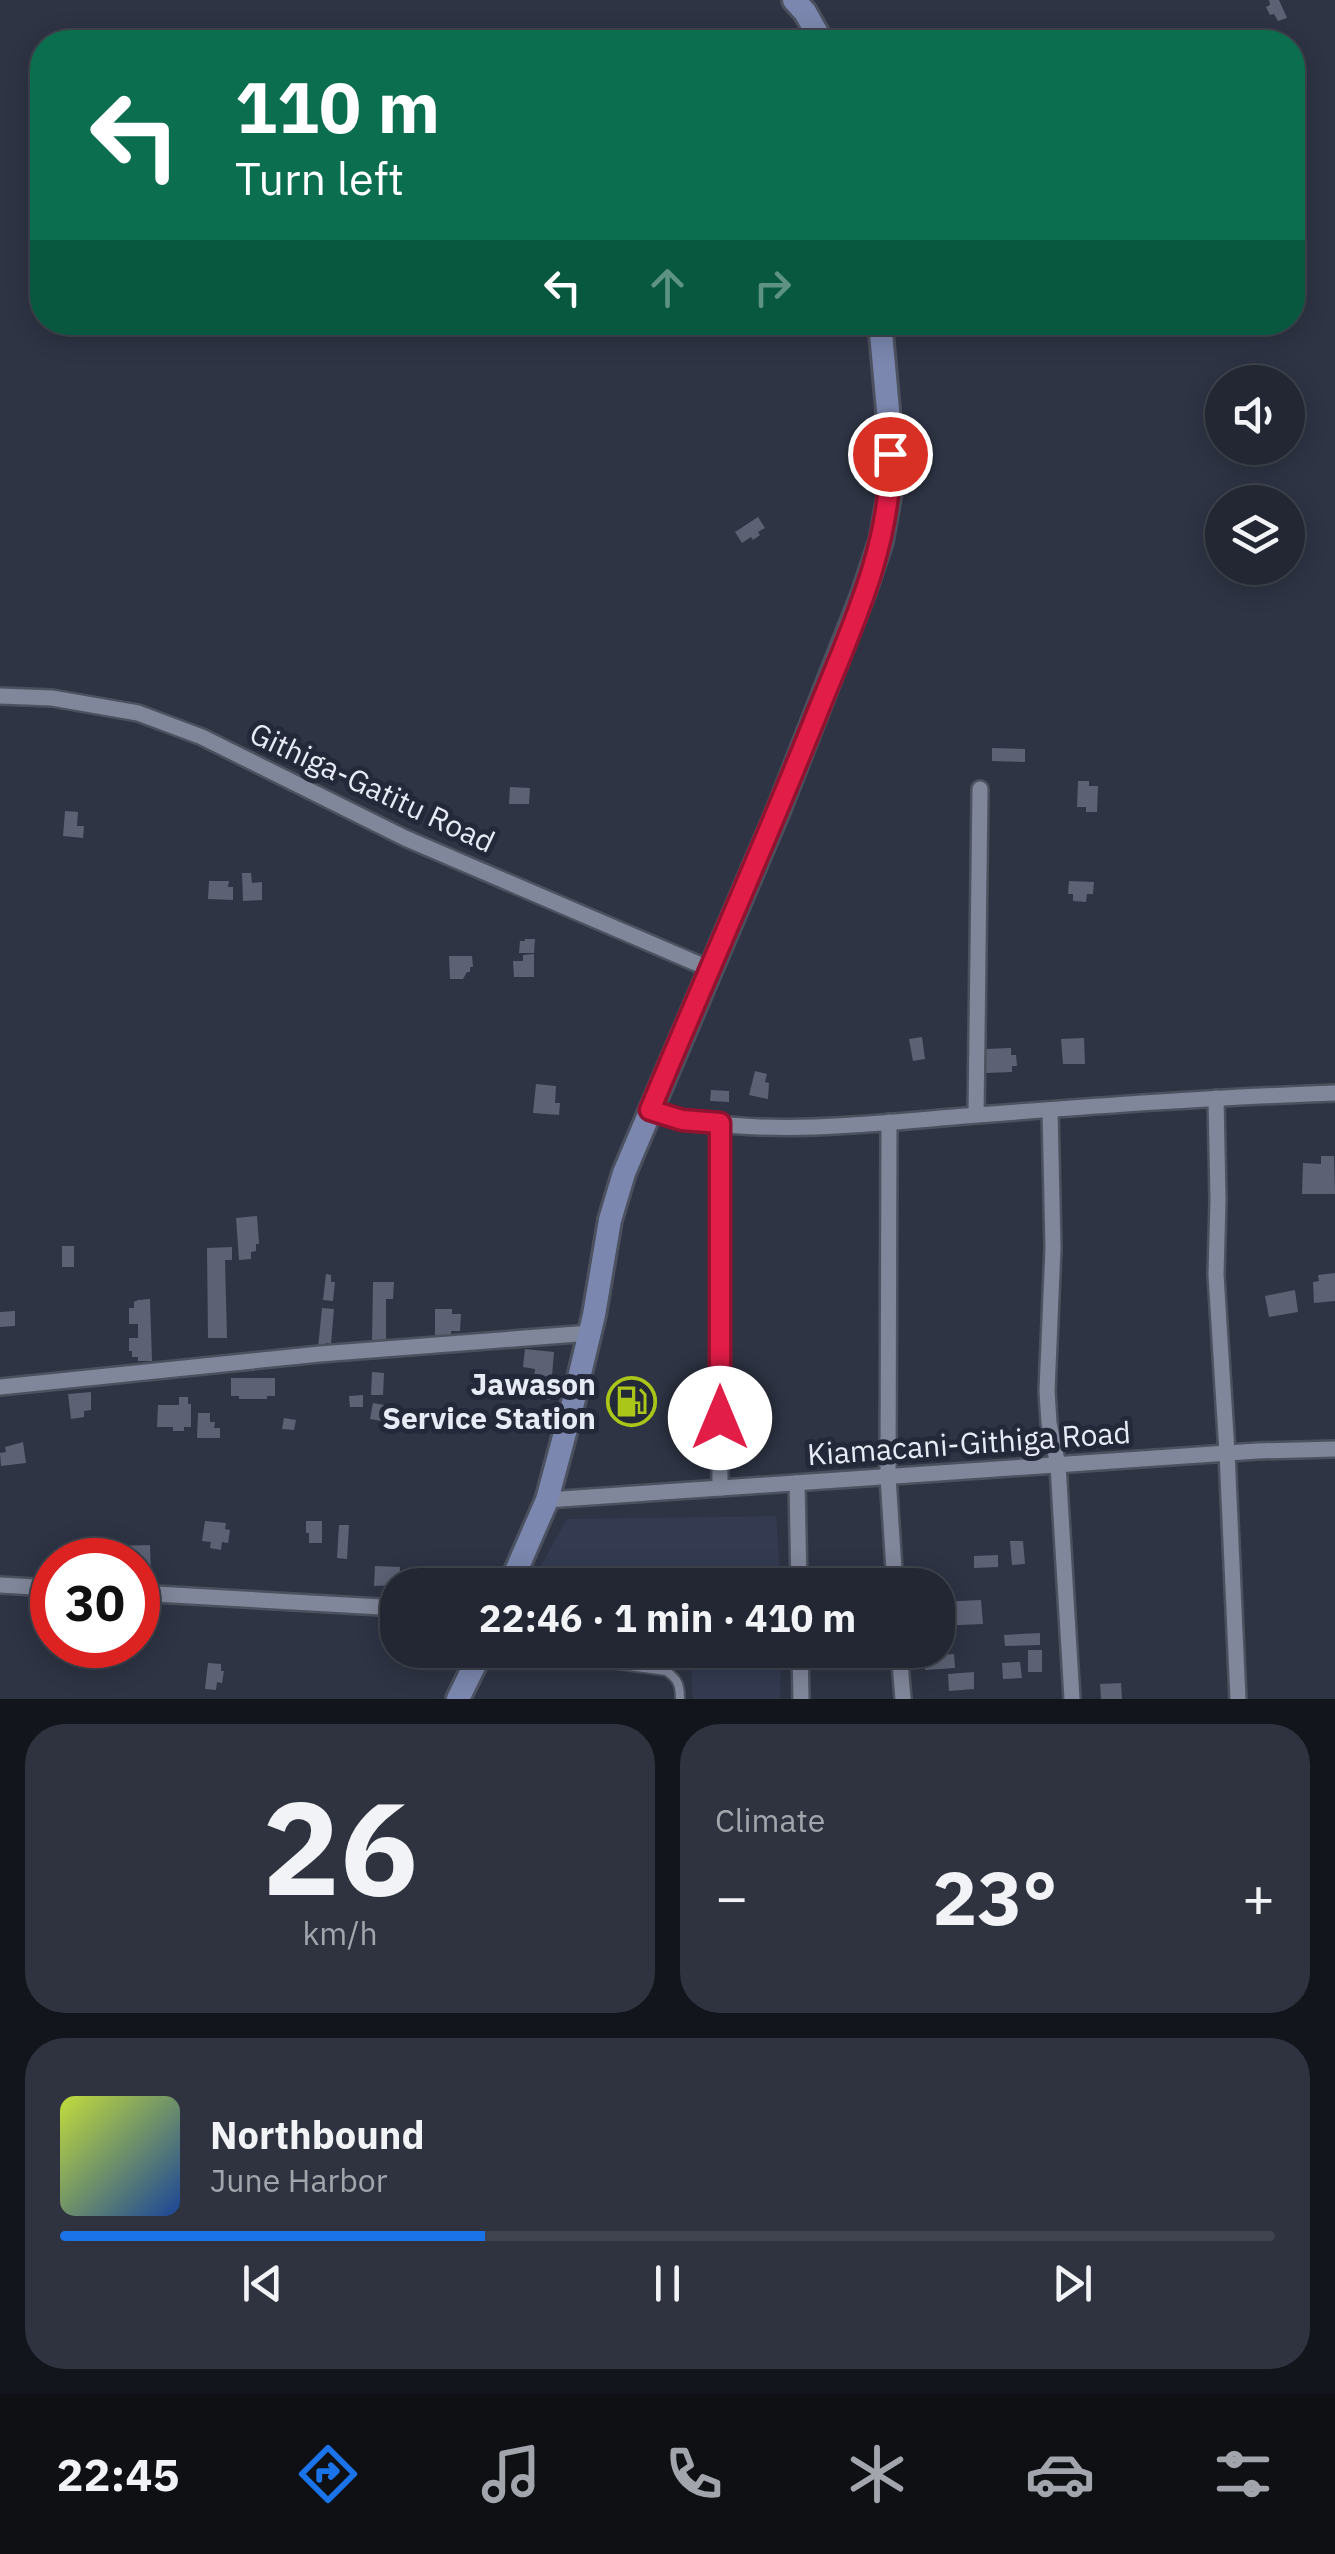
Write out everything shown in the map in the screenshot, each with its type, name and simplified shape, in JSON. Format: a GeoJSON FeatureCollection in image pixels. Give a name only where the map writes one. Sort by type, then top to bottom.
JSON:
{"type":"FeatureCollection","features":[{"type":"Feature","properties":{"kind":"street"},"geometry":{"type":"LineString","coordinates":[[794,0],[815,30]]}},
{"type":"Feature","properties":{"kind":"street"},"geometry":{"type":"LineString","coordinates":[[517,1568],[547,1500],[590,1333],[610,1220],[624,1173],[805,742],[881,541],[890,486],[881,335]]}},
{"type":"Feature","properties":{"kind":"street","name":"Githiga-Gatitu Road"},"geometry":{"type":"LineString","coordinates":[[0,696],[52,698],[138,714],[202,737],[405,838],[710,969]]}},
{"type":"Feature","properties":{"kind":"street"},"geometry":{"type":"LineString","coordinates":[[976,1115],[980,789]]}},
{"type":"Feature","properties":{"kind":"street"},"geometry":{"type":"LineString","coordinates":[[650,1110],[682,1120],[754,1126],[889,1122],[1335,1093]]}},
{"type":"Feature","properties":{"kind":"street"},"geometry":{"type":"LineString","coordinates":[[1216,1098],[1216,1275],[1238,1699]]}},
{"type":"Feature","properties":{"kind":"street"},"geometry":{"type":"LineString","coordinates":[[1050,1110],[1053,1248],[1047,1392],[1058,1465],[1072,1699]]}},
{"type":"Feature","properties":{"kind":"street"},"geometry":{"type":"LineString","coordinates":[[889,1122],[888,1477],[894,1568]]}},
{"type":"Feature","properties":{"kind":"street"},"geometry":{"type":"LineString","coordinates":[[720,1123],[720,1488]]}},
{"type":"Feature","properties":{"kind":"street"},"geometry":{"type":"LineString","coordinates":[[0,1387],[320,1354],[590,1333]]}},
{"type":"Feature","properties":{"kind":"street","name":"Kiamacani-Githiga Road"},"geometry":{"type":"LineString","coordinates":[[547,1500],[1335,1449]]}},
{"type":"Feature","properties":{"kind":"street"},"geometry":{"type":"LineString","coordinates":[[797,1483],[798,1568]]}},
{"type":"Feature","properties":{"kind":"street"},"geometry":{"type":"LineString","coordinates":[[0,1585],[30,1587]]}},
{"type":"Feature","properties":{"kind":"street"},"geometry":{"type":"LineString","coordinates":[[160,1594],[380,1607]]}},
{"type":"Feature","properties":{"kind":"street"},"geometry":{"type":"LineString","coordinates":[[458,1699],[473,1668]]}},
{"type":"Feature","properties":{"kind":"street"},"geometry":{"type":"LineString","coordinates":[[800,1668],[801,1699]]}},
{"type":"Feature","properties":{"kind":"street"},"geometry":{"type":"LineString","coordinates":[[900,1668],[902,1699]]}},
{"type":"Feature","properties":{"kind":"lane"},"geometry":{"type":"LineString","coordinates":[[644,1668],[666,1671],[676,1678],[680,1699]]}},
{"type":"Feature","properties":{"kind":"shaded area"},"geometry":{"type":"Polygon","coordinates":[[[776,1516],[780,1568],[540,1568],[567,1519],[776,1516]]]}},
{"type":"Feature","properties":{"kind":"shaded area"},"geometry":{"type":"Polygon","coordinates":[[[691,1668],[781,1668],[780,1699],[693,1699],[691,1668]]]}},
{"type":"Feature","properties":{"kind":"building"},"geometry":{"type":"Polygon","coordinates":[[[1269,0],[1279,0],[1287,18],[1278,21],[1274,14],[1270,15],[1266,7],[1269,0]]]}},
{"type":"Feature","properties":{"kind":"building"},"geometry":{"type":"Polygon","coordinates":[[[758,517],[765,528],[753,540],[751,537],[742,543],[735,532],[758,517]]]}},
{"type":"Feature","properties":{"kind":"building"},"geometry":{"type":"Polygon","coordinates":[[[992,748],[1025,749],[1025,762],[992,761],[992,748]]]}},
{"type":"Feature","properties":{"kind":"building"},"geometry":{"type":"Polygon","coordinates":[[[1078,781],[1098,786],[1097,812],[1077,807],[1078,781]]]}},
{"type":"Feature","properties":{"kind":"building"},"geometry":{"type":"Polygon","coordinates":[[[510,787],[530,788],[529,804],[509,804],[510,787]]]}},
{"type":"Feature","properties":{"kind":"building"},"geometry":{"type":"Polygon","coordinates":[[[65,811],[78,812],[77,826],[84,826],[83,838],[63,836],[65,811]]]}},
{"type":"Feature","properties":{"kind":"building"},"geometry":{"type":"Polygon","coordinates":[[[242,873],[251,873],[252,883],[262,882],[262,900],[243,901],[242,873]]]}},
{"type":"Feature","properties":{"kind":"building"},"geometry":{"type":"Polygon","coordinates":[[[209,881],[229,881],[233,900],[208,899],[209,881]]]}},
{"type":"Feature","properties":{"kind":"building"},"geometry":{"type":"Polygon","coordinates":[[[1069,881],[1094,882],[1093,894],[1087,894],[1086,902],[1073,901],[1073,894],[1068,894],[1069,881]]]}},
{"type":"Feature","properties":{"kind":"building"},"geometry":{"type":"Polygon","coordinates":[[[535,939],[534,953],[519,953],[520,941],[535,939]]]}},
{"type":"Feature","properties":{"kind":"building"},"geometry":{"type":"Polygon","coordinates":[[[534,954],[534,977],[514,977],[513,961],[523,961],[523,955],[534,954]]]}},
{"type":"Feature","properties":{"kind":"building"},"geometry":{"type":"Polygon","coordinates":[[[449,956],[472,956],[473,967],[463,979],[450,979],[449,956]]]}},
{"type":"Feature","properties":{"kind":"building"},"geometry":{"type":"Polygon","coordinates":[[[922,1037],[925,1059],[913,1061],[909,1039],[922,1037]]]}},
{"type":"Feature","properties":{"kind":"building"},"geometry":{"type":"Polygon","coordinates":[[[1084,1038],[1085,1064],[1063,1064],[1061,1039],[1084,1038]]]}},
{"type":"Feature","properties":{"kind":"building"},"geometry":{"type":"Polygon","coordinates":[[[1011,1048],[1017,1066],[1012,1066],[1012,1072],[986,1073],[985,1049],[1011,1048]]]}},
{"type":"Feature","properties":{"kind":"building"},"geometry":{"type":"Polygon","coordinates":[[[755,1071],[767,1074],[768,1099],[749,1095],[755,1071]]]}},
{"type":"Feature","properties":{"kind":"building"},"geometry":{"type":"Polygon","coordinates":[[[536,1084],[556,1086],[559,1115],[533,1113],[536,1084]]]}},
{"type":"Feature","properties":{"kind":"building"},"geometry":{"type":"Polygon","coordinates":[[[711,1090],[729,1091],[729,1102],[710,1101],[711,1090]]]}},
{"type":"Feature","properties":{"kind":"building"},"geometry":{"type":"Polygon","coordinates":[[[1321,1156],[1334,1156],[1335,1194],[1302,1194],[1303,1163],[1321,1164],[1321,1156]]]}},
{"type":"Feature","properties":{"kind":"building"},"geometry":{"type":"Polygon","coordinates":[[[257,1216],[259,1244],[251,1252],[251,1259],[239,1260],[236,1218],[257,1216]]]}},
{"type":"Feature","properties":{"kind":"building"},"geometry":{"type":"Polygon","coordinates":[[[62,1246],[74,1246],[74,1267],[62,1267],[62,1246]]]}},
{"type":"Feature","properties":{"kind":"building"},"geometry":{"type":"Polygon","coordinates":[[[232,1247],[232,1260],[225,1260],[227,1338],[208,1338],[207,1248],[232,1247]]]}},
{"type":"Feature","properties":{"kind":"building"},"geometry":{"type":"Polygon","coordinates":[[[1335,1273],[1335,1301],[1314,1303],[1313,1282],[1319,1281],[1318,1275],[1335,1273]]]}},
{"type":"Feature","properties":{"kind":"building"},"geometry":{"type":"Polygon","coordinates":[[[326,1274],[335,1282],[333,1301],[323,1300],[326,1274]]]}},
{"type":"Feature","properties":{"kind":"building"},"geometry":{"type":"Polygon","coordinates":[[[373,1282],[394,1282],[393,1299],[386,1299],[386,1342],[372,1342],[373,1282]]]}},
{"type":"Feature","properties":{"kind":"building"},"geometry":{"type":"Polygon","coordinates":[[[1295,1290],[1298,1312],[1269,1317],[1265,1296],[1295,1290]]]}},
{"type":"Feature","properties":{"kind":"building"},"geometry":{"type":"Polygon","coordinates":[[[150,1299],[152,1361],[138,1361],[129,1351],[129,1338],[138,1338],[138,1324],[129,1324],[129,1308],[134,1308],[138,1300],[150,1299]]]}},
{"type":"Feature","properties":{"kind":"building"},"geometry":{"type":"Polygon","coordinates":[[[322,1308],[334,1309],[331,1344],[326,1343],[326,1349],[318,1348],[322,1308]]]}},
{"type":"Feature","properties":{"kind":"building"},"geometry":{"type":"Polygon","coordinates":[[[435,1309],[452,1309],[452,1314],[461,1314],[460,1331],[451,1331],[451,1337],[435,1337],[435,1309]]]}},
{"type":"Feature","properties":{"kind":"building"},"geometry":{"type":"Polygon","coordinates":[[[15,1311],[15,1326],[0,1327],[0,1312],[15,1311]]]}},
{"type":"Feature","properties":{"kind":"building"},"geometry":{"type":"Polygon","coordinates":[[[525,1349],[554,1352],[550,1400],[532,1398],[535,1369],[523,1367],[525,1349]]]}},
{"type":"Feature","properties":{"kind":"building"},"geometry":{"type":"Polygon","coordinates":[[[372,1372],[384,1373],[383,1395],[371,1395],[372,1372]]]}},
{"type":"Feature","properties":{"kind":"building"},"geometry":{"type":"Polygon","coordinates":[[[231,1378],[275,1378],[275,1396],[231,1396],[231,1378]]]}},
{"type":"Feature","properties":{"kind":"building"},"geometry":{"type":"Polygon","coordinates":[[[91,1392],[91,1410],[84,1411],[84,1417],[71,1419],[68,1394],[91,1392]]]}},
{"type":"Feature","properties":{"kind":"building"},"geometry":{"type":"Polygon","coordinates":[[[363,1395],[363,1407],[350,1407],[349,1396],[363,1395]]]}},
{"type":"Feature","properties":{"kind":"building"},"geometry":{"type":"Polygon","coordinates":[[[179,1397],[188,1397],[191,1404],[191,1427],[173,1431],[173,1427],[157,1427],[158,1405],[179,1405],[179,1397]]]}},
{"type":"Feature","properties":{"kind":"building"},"geometry":{"type":"Polygon","coordinates":[[[373,1403],[384,1405],[382,1421],[370,1419],[373,1403]]]}},
{"type":"Feature","properties":{"kind":"building"},"geometry":{"type":"Polygon","coordinates":[[[198,1413],[210,1413],[214,1428],[220,1428],[220,1438],[197,1438],[198,1413]]]}},
{"type":"Feature","properties":{"kind":"building"},"geometry":{"type":"Polygon","coordinates":[[[284,1418],[296,1420],[294,1430],[282,1429],[284,1418]]]}},
{"type":"Feature","properties":{"kind":"building"},"geometry":{"type":"Polygon","coordinates":[[[23,1442],[26,1463],[1,1466],[0,1453],[6,1452],[5,1447],[23,1442]]]}},
{"type":"Feature","properties":{"kind":"building"},"geometry":{"type":"Polygon","coordinates":[[[205,1521],[226,1523],[225,1529],[230,1530],[228,1543],[222,1542],[221,1550],[202,1541],[205,1521]]]}},
{"type":"Feature","properties":{"kind":"building"},"geometry":{"type":"Polygon","coordinates":[[[306,1521],[322,1521],[322,1543],[309,1543],[306,1521]]]}},
{"type":"Feature","properties":{"kind":"building"},"geometry":{"type":"Polygon","coordinates":[[[339,1525],[349,1525],[347,1559],[337,1558],[339,1525]]]}},
{"type":"Feature","properties":{"kind":"building"},"geometry":{"type":"Polygon","coordinates":[[[1010,1541],[1023,1541],[1025,1564],[1012,1565],[1010,1541]]]}},
{"type":"Feature","properties":{"kind":"building"},"geometry":{"type":"Polygon","coordinates":[[[998,1555],[998,1567],[974,1568],[974,1556],[998,1555]]]}},
{"type":"Feature","properties":{"kind":"building"},"geometry":{"type":"Polygon","coordinates":[[[375,1566],[400,1567],[380,1568],[380,1586],[374,1586],[375,1566]]]}},
{"type":"Feature","properties":{"kind":"building"},"geometry":{"type":"Polygon","coordinates":[[[981,1600],[983,1624],[955,1625],[955,1601],[981,1600]]]}},
{"type":"Feature","properties":{"kind":"building"},"geometry":{"type":"Polygon","coordinates":[[[1040,1633],[1040,1645],[1005,1646],[1004,1635],[1040,1633]]]}},
{"type":"Feature","properties":{"kind":"building"},"geometry":{"type":"Polygon","coordinates":[[[1028,1650],[1042,1650],[1042,1672],[1028,1672],[1028,1650]]]}},
{"type":"Feature","properties":{"kind":"building"},"geometry":{"type":"Polygon","coordinates":[[[1020,1662],[1022,1678],[1003,1679],[1002,1663],[1020,1662]]]}},
{"type":"Feature","properties":{"kind":"building"},"geometry":{"type":"Polygon","coordinates":[[[208,1663],[221,1664],[224,1671],[216,1690],[205,1689],[208,1663]]]}},
{"type":"Feature","properties":{"kind":"building"},"geometry":{"type":"Polygon","coordinates":[[[974,1672],[974,1689],[949,1691],[948,1674],[974,1672]]]}},
{"type":"Feature","properties":{"kind":"building"},"geometry":{"type":"Polygon","coordinates":[[[1121,1683],[1122,1699],[1101,1699],[1100,1684],[1121,1683]]]}},
{"type":"Feature","properties":{"kind":"place","name":"Jawason Service Station"},"geometry":{"type":"Point","coordinates":[631,1402]}},
{"type":"Feature","properties":{"kind":"route"},"geometry":{"type":"LineString","coordinates":[[720,1418],[720,1123],[682,1120],[650,1110],[778,811],[864,592],[881,541],[890,486],[890,454]]}}]}
